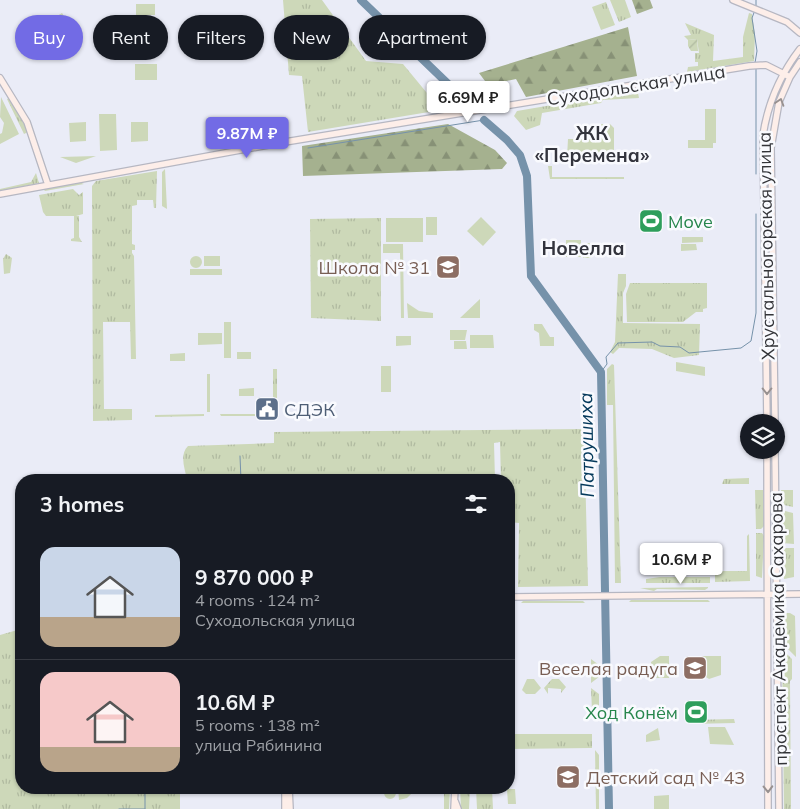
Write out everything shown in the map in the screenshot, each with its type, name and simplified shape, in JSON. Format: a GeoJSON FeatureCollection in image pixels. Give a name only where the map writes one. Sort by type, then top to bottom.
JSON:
{"type":"FeatureCollection","features":[{"type":"Feature","properties":{"kind":"street"},"geometry":{"type":"LineString","coordinates":[[733,0],[787,22],[800,33]]}},
{"type":"Feature","properties":{"kind":"street","name":"Хрустальногорская улица"},"geometry":{"type":"LineString","coordinates":[[768,414],[763,135],[772,97],[784,72],[800,49]]}},
{"type":"Feature","properties":{"kind":"street"},"geometry":{"type":"LineString","coordinates":[[790,77],[800,62]]}},
{"type":"Feature","properties":{"kind":"street","name":"Суходольская улица"},"geometry":{"type":"LineString","coordinates":[[0,194],[285,142],[761,64],[784,72],[790,77]]}},
{"type":"Feature","properties":{"kind":"street","name":"Хрустальногорская улица"},"geometry":{"type":"LineString","coordinates":[[775,414],[771,148],[778,109],[790,77]]}},
{"type":"Feature","properties":{"kind":"street"},"geometry":{"type":"LineString","coordinates":[[0,78],[27,122],[48,185]]}},
{"type":"Feature","properties":{"kind":"street"},"geometry":{"type":"LineString","coordinates":[[766,324],[769,326],[774,323]]}},
{"type":"Feature","properties":{"kind":"street"},"geometry":{"type":"LineString","coordinates":[[767,362],[770,359],[774,363]]}},
{"type":"Feature","properties":{"kind":"street","name":"проспект Академика Сахарова"},"geometry":{"type":"LineString","coordinates":[[767,459],[768,809]]}},
{"type":"Feature","properties":{"kind":"street","name":"проспект Академика Сахарова"},"geometry":{"type":"LineString","coordinates":[[775,459],[780,809]]}},
{"type":"Feature","properties":{"kind":"street"},"geometry":{"type":"LineString","coordinates":[[515,597],[800,594]]}},
{"type":"Feature","properties":{"kind":"street"},"geometry":{"type":"LineString","coordinates":[[284,794],[284,809]]}},
{"type":"Feature","properties":{"kind":"street"},"geometry":{"type":"LineString","coordinates":[[289,794],[290,809]]}},
{"type":"Feature","properties":{"kind":"street"},"geometry":{"type":"LineString","coordinates":[[455,794],[458,809]]}},
{"type":"Feature","properties":{"kind":"street"},"geometry":{"type":"LineString","coordinates":[[454,809],[456,801]]}},
{"type":"Feature","properties":{"kind":"green space"},"geometry":{"type":"Polygon","coordinates":[[[283,0],[322,0],[333,15],[284,15],[283,0]]]}},
{"type":"Feature","properties":{"kind":"green space"},"geometry":{"type":"Polygon","coordinates":[[[610,0],[625,0],[631,17],[619,22],[610,0]]]}},
{"type":"Feature","properties":{"kind":"green space"},"geometry":{"type":"Polygon","coordinates":[[[632,0],[650,0],[653,8],[637,14],[632,0]]]}},
{"type":"Feature","properties":{"kind":"green space"},"geometry":{"type":"Polygon","coordinates":[[[606,2],[615,25],[601,30],[592,7],[606,2]]]}},
{"type":"Feature","properties":{"kind":"green space"},"geometry":{"type":"Polygon","coordinates":[[[136,4],[155,4],[155,15],[136,15],[136,4]]]}},
{"type":"Feature","properties":{"kind":"green space"},"geometry":{"type":"Polygon","coordinates":[[[749,13],[752,14],[755,35],[754,61],[687,72],[688,67],[698,66],[698,62],[695,62],[695,53],[699,53],[697,39],[688,40],[684,36],[691,35],[685,23],[714,35],[713,61],[743,57],[743,37],[749,13]]]}},
{"type":"Feature","properties":{"kind":"green space"},"geometry":{"type":"Polygon","coordinates":[[[628,27],[637,76],[526,97],[516,79],[488,85],[479,73],[628,27]]]}},
{"type":"Feature","properties":{"kind":"green space"},"geometry":{"type":"Polygon","coordinates":[[[349,37],[359,51],[359,60],[403,64],[441,110],[308,132],[302,76],[289,75],[288,60],[349,60],[349,37]]]}},
{"type":"Feature","properties":{"kind":"green space"},"geometry":{"type":"Polygon","coordinates":[[[697,39],[698,51],[691,51],[688,46],[688,40],[697,39]]]}},
{"type":"Feature","properties":{"kind":"green space"},"geometry":{"type":"Polygon","coordinates":[[[135,64],[157,64],[157,80],[135,80],[135,64]]]}},
{"type":"Feature","properties":{"kind":"green space"},"geometry":{"type":"Polygon","coordinates":[[[628,92],[630,95],[638,93],[639,98],[603,100],[601,103],[542,113],[540,125],[526,130],[514,116],[517,111],[628,92]]]}},
{"type":"Feature","properties":{"kind":"green space"},"geometry":{"type":"Polygon","coordinates":[[[1,97],[19,134],[0,144],[0,134],[2,133],[4,123],[0,117],[1,97]]]}},
{"type":"Feature","properties":{"kind":"green space"},"geometry":{"type":"Polygon","coordinates":[[[9,98],[22,117],[28,132],[24,134],[7,99],[9,98]]]}},
{"type":"Feature","properties":{"kind":"green space"},"geometry":{"type":"Polygon","coordinates":[[[705,109],[716,109],[716,143],[713,143],[713,148],[688,148],[688,140],[705,140],[705,109]]]}},
{"type":"Feature","properties":{"kind":"green space"},"geometry":{"type":"Polygon","coordinates":[[[99,114],[116,114],[117,150],[100,151],[99,114]]]}},
{"type":"Feature","properties":{"kind":"green space"},"geometry":{"type":"Polygon","coordinates":[[[86,122],[86,141],[70,142],[69,123],[86,122]]]}},
{"type":"Feature","properties":{"kind":"green space"},"geometry":{"type":"Polygon","coordinates":[[[131,122],[148,122],[148,141],[131,142],[131,122]]]}},
{"type":"Feature","properties":{"kind":"green space"},"geometry":{"type":"Polygon","coordinates":[[[448,124],[495,150],[507,163],[502,169],[303,176],[302,146],[448,124]]]}},
{"type":"Feature","properties":{"kind":"green space"},"geometry":{"type":"Polygon","coordinates":[[[596,124],[610,124],[614,128],[614,155],[611,158],[567,157],[568,139],[595,139],[596,124]]]}},
{"type":"Feature","properties":{"kind":"green space"},"geometry":{"type":"Polygon","coordinates":[[[96,156],[76,163],[60,157],[96,156]]]}},
{"type":"Feature","properties":{"kind":"green space"},"geometry":{"type":"Polygon","coordinates":[[[548,166],[552,166],[552,177],[624,177],[624,179],[550,179],[548,166]]]}},
{"type":"Feature","properties":{"kind":"green space"},"geometry":{"type":"Polygon","coordinates":[[[165,169],[167,209],[162,206],[162,172],[165,169]]]}},
{"type":"Feature","properties":{"kind":"green space"},"geometry":{"type":"Polygon","coordinates":[[[157,171],[156,208],[154,208],[153,200],[137,200],[137,205],[132,206],[132,244],[135,245],[135,250],[132,250],[132,253],[134,256],[136,359],[131,359],[130,322],[103,322],[104,409],[132,409],[132,420],[93,421],[92,186],[96,181],[157,171]]]}},
{"type":"Feature","properties":{"kind":"green space"},"geometry":{"type":"Polygon","coordinates":[[[36,173],[39,183],[0,191],[0,189],[31,182],[36,173]]]}},
{"type":"Feature","properties":{"kind":"green space"},"geometry":{"type":"Polygon","coordinates":[[[79,182],[84,184],[45,191],[43,189],[79,182]]]}},
{"type":"Feature","properties":{"kind":"green space"},"geometry":{"type":"Polygon","coordinates":[[[73,189],[79,195],[83,192],[83,214],[76,216],[79,216],[79,237],[82,242],[71,241],[74,238],[74,216],[46,216],[43,212],[39,195],[73,189]]]}},
{"type":"Feature","properties":{"kind":"green space"},"geometry":{"type":"Polygon","coordinates":[[[426,217],[437,217],[437,235],[426,235],[426,217]]]}},
{"type":"Feature","properties":{"kind":"green space"},"geometry":{"type":"Polygon","coordinates":[[[481,217],[496,232],[483,246],[467,231],[481,217]]]}},
{"type":"Feature","properties":{"kind":"green space"},"geometry":{"type":"Polygon","coordinates":[[[381,218],[381,321],[311,318],[310,219],[381,218]]]}},
{"type":"Feature","properties":{"kind":"green space"},"geometry":{"type":"Polygon","coordinates":[[[386,218],[423,218],[423,242],[386,242],[386,218]]]}},
{"type":"Feature","properties":{"kind":"green space"},"geometry":{"type":"Polygon","coordinates":[[[682,237],[703,237],[703,242],[682,243],[682,237]]]}},
{"type":"Feature","properties":{"kind":"green space"},"geometry":{"type":"Polygon","coordinates":[[[566,240],[581,240],[581,257],[566,257],[566,240]]]}},
{"type":"Feature","properties":{"kind":"green space"},"geometry":{"type":"Polygon","coordinates":[[[583,243],[591,243],[591,258],[583,258],[583,243]]]}},
{"type":"Feature","properties":{"kind":"green space"},"geometry":{"type":"Polygon","coordinates":[[[383,244],[403,244],[404,318],[401,318],[400,253],[383,253],[383,244]]]}},
{"type":"Feature","properties":{"kind":"green space"},"geometry":{"type":"Polygon","coordinates":[[[681,244],[696,244],[697,250],[681,251],[681,244]]]}},
{"type":"Feature","properties":{"kind":"green space"},"geometry":{"type":"Polygon","coordinates":[[[6,254],[12,258],[10,273],[4,274],[3,259],[6,254]]]}},
{"type":"Feature","properties":{"kind":"green space"},"geometry":{"type":"Polygon","coordinates":[[[198,256],[201,257],[201,267],[194,268],[191,267],[190,260],[191,257],[198,256]]]}},
{"type":"Feature","properties":{"kind":"green space"},"geometry":{"type":"Polygon","coordinates":[[[204,256],[220,256],[220,266],[204,266],[204,256]]]}},
{"type":"Feature","properties":{"kind":"green space"},"geometry":{"type":"Polygon","coordinates":[[[190,269],[222,269],[222,275],[190,275],[190,269]]]}},
{"type":"Feature","properties":{"kind":"green space"},"geometry":{"type":"Polygon","coordinates":[[[618,274],[626,274],[626,286],[623,293],[623,323],[700,324],[699,355],[674,358],[652,349],[619,348],[613,354],[610,352],[615,342],[618,274]]]}},
{"type":"Feature","properties":{"kind":"green space"},"geometry":{"type":"Polygon","coordinates":[[[630,283],[707,283],[707,308],[703,309],[703,312],[696,312],[683,322],[627,322],[626,294],[630,283]]]}},
{"type":"Feature","properties":{"kind":"green space"},"geometry":{"type":"Polygon","coordinates":[[[480,299],[480,318],[460,318],[480,299]]]}},
{"type":"Feature","properties":{"kind":"green space"},"geometry":{"type":"Polygon","coordinates":[[[407,303],[419,311],[433,313],[433,318],[408,318],[407,303]]]}},
{"type":"Feature","properties":{"kind":"green space"},"geometry":{"type":"Polygon","coordinates":[[[224,322],[231,322],[231,358],[224,358],[224,322]]]}},
{"type":"Feature","properties":{"kind":"green space"},"geometry":{"type":"Polygon","coordinates":[[[534,324],[542,324],[550,337],[554,337],[554,346],[540,346],[539,333],[534,330],[534,324]]]}},
{"type":"Feature","properties":{"kind":"green space"},"geometry":{"type":"Polygon","coordinates":[[[450,330],[467,330],[465,340],[450,340],[450,330]]]}},
{"type":"Feature","properties":{"kind":"green space"},"geometry":{"type":"Polygon","coordinates":[[[198,333],[222,333],[222,344],[198,345],[198,333]]]}},
{"type":"Feature","properties":{"kind":"green space"},"geometry":{"type":"Polygon","coordinates":[[[470,335],[493,335],[494,348],[470,348],[470,335]]]}},
{"type":"Feature","properties":{"kind":"green space"},"geometry":{"type":"Polygon","coordinates":[[[396,336],[411,336],[411,345],[396,346],[396,336]]]}},
{"type":"Feature","properties":{"kind":"green space"},"geometry":{"type":"Polygon","coordinates":[[[454,341],[466,341],[467,349],[454,349],[454,341]]]}},
{"type":"Feature","properties":{"kind":"green space"},"geometry":{"type":"Polygon","coordinates":[[[237,352],[251,352],[251,359],[237,359],[237,352]]]}},
{"type":"Feature","properties":{"kind":"green space"},"geometry":{"type":"Polygon","coordinates":[[[185,353],[185,361],[170,361],[170,354],[185,353]]]}},
{"type":"Feature","properties":{"kind":"green space"},"geometry":{"type":"Polygon","coordinates":[[[676,362],[705,367],[705,376],[676,371],[676,362]]]}},
{"type":"Feature","properties":{"kind":"green space"},"geometry":{"type":"Polygon","coordinates":[[[612,364],[614,365],[621,583],[615,583],[613,405],[607,405],[607,369],[612,364]]]}},
{"type":"Feature","properties":{"kind":"green space"},"geometry":{"type":"Polygon","coordinates":[[[381,366],[391,366],[391,392],[381,392],[381,366]]]}},
{"type":"Feature","properties":{"kind":"green space"},"geometry":{"type":"Polygon","coordinates":[[[273,369],[277,369],[277,408],[273,408],[273,369]]]}},
{"type":"Feature","properties":{"kind":"green space"},"geometry":{"type":"Polygon","coordinates":[[[207,374],[210,374],[210,412],[207,412],[207,374]]]}},
{"type":"Feature","properties":{"kind":"green space"},"geometry":{"type":"Polygon","coordinates":[[[254,388],[254,396],[239,396],[239,389],[254,388]]]}},
{"type":"Feature","properties":{"kind":"green space"},"geometry":{"type":"Polygon","coordinates":[[[204,414],[204,416],[155,417],[155,415],[204,414]]]}},
{"type":"Feature","properties":{"kind":"green space"},"geometry":{"type":"Polygon","coordinates":[[[220,414],[270,414],[270,416],[221,416],[220,414]]]}},
{"type":"Feature","properties":{"kind":"green space"},"geometry":{"type":"Polygon","coordinates":[[[584,429],[588,586],[518,587],[519,523],[515,523],[515,474],[501,474],[500,442],[494,443],[495,474],[186,474],[183,462],[185,450],[188,446],[274,443],[274,432],[584,429]]]}},
{"type":"Feature","properties":{"kind":"green space"},"geometry":{"type":"Polygon","coordinates":[[[749,478],[749,484],[722,484],[724,479],[749,478]]]}},
{"type":"Feature","properties":{"kind":"green space"},"geometry":{"type":"Polygon","coordinates":[[[755,490],[763,490],[764,526],[761,529],[756,529],[755,490]]]}},
{"type":"Feature","properties":{"kind":"green space"},"geometry":{"type":"Polygon","coordinates":[[[781,490],[793,490],[793,507],[784,505],[781,490]]]}},
{"type":"Feature","properties":{"kind":"green space"},"geometry":{"type":"Polygon","coordinates":[[[781,510],[793,513],[794,544],[782,543],[781,510]]]}},
{"type":"Feature","properties":{"kind":"green space"},"geometry":{"type":"Polygon","coordinates":[[[756,533],[762,533],[764,536],[762,578],[756,576],[756,533]]]}},
{"type":"Feature","properties":{"kind":"green space"},"geometry":{"type":"Polygon","coordinates":[[[749,534],[750,581],[715,582],[715,571],[747,571],[747,536],[749,534]]]}},
{"type":"Feature","properties":{"kind":"green space"},"geometry":{"type":"Polygon","coordinates":[[[785,548],[794,548],[794,577],[784,579],[782,553],[785,548]]]}},
{"type":"Feature","properties":{"kind":"green space"},"geometry":{"type":"Polygon","coordinates":[[[660,577],[710,577],[710,583],[646,583],[646,579],[660,577]]]}},
{"type":"Feature","properties":{"kind":"green space"},"geometry":{"type":"Polygon","coordinates":[[[708,587],[705,590],[657,589],[654,591],[640,588],[708,587]]]}},
{"type":"Feature","properties":{"kind":"green space"},"geometry":{"type":"Polygon","coordinates":[[[631,600],[708,600],[710,602],[629,602],[631,600]]]}},
{"type":"Feature","properties":{"kind":"green space"},"geometry":{"type":"Polygon","coordinates":[[[523,601],[583,601],[585,603],[521,603],[523,601]]]}},
{"type":"Feature","properties":{"kind":"green space"},"geometry":{"type":"Polygon","coordinates":[[[782,613],[790,613],[795,616],[796,657],[783,644],[782,613]]]}},
{"type":"Feature","properties":{"kind":"green space"},"geometry":{"type":"Polygon","coordinates":[[[15,631],[15,794],[180,794],[180,809],[0,809],[0,635],[15,631]]]}},
{"type":"Feature","properties":{"kind":"green space"},"geometry":{"type":"Polygon","coordinates":[[[782,649],[792,659],[792,679],[790,681],[791,809],[784,809],[782,649]]]}},
{"type":"Feature","properties":{"kind":"green space"},"geometry":{"type":"Polygon","coordinates":[[[660,656],[669,656],[669,678],[651,678],[651,662],[660,656]]]}},
{"type":"Feature","properties":{"kind":"green space"},"geometry":{"type":"Polygon","coordinates":[[[703,656],[721,656],[721,675],[709,679],[703,675],[703,656]]]}},
{"type":"Feature","properties":{"kind":"green space"},"geometry":{"type":"Polygon","coordinates":[[[591,659],[599,665],[599,677],[591,683],[591,659]]]}},
{"type":"Feature","properties":{"kind":"green space"},"geometry":{"type":"Polygon","coordinates":[[[527,679],[534,679],[541,688],[535,694],[526,694],[522,690],[527,679]]]}},
{"type":"Feature","properties":{"kind":"green space"},"geometry":{"type":"Polygon","coordinates":[[[552,679],[559,679],[566,687],[561,693],[561,689],[548,688],[548,694],[544,688],[552,679]]]}},
{"type":"Feature","properties":{"kind":"green space"},"geometry":{"type":"Polygon","coordinates":[[[591,688],[599,694],[599,706],[592,711],[591,688]]]}},
{"type":"Feature","properties":{"kind":"green space"},"geometry":{"type":"Polygon","coordinates":[[[734,719],[735,723],[691,724],[691,720],[734,719]]]}},
{"type":"Feature","properties":{"kind":"green space"},"geometry":{"type":"Polygon","coordinates":[[[708,727],[725,727],[734,745],[710,744],[708,727]]]}},
{"type":"Feature","properties":{"kind":"green space"},"geometry":{"type":"Polygon","coordinates":[[[658,728],[660,740],[646,742],[646,735],[658,728]]]}},
{"type":"Feature","properties":{"kind":"green space"},"geometry":{"type":"Polygon","coordinates":[[[515,734],[592,734],[592,748],[515,749],[515,734]]]}},
{"type":"Feature","properties":{"kind":"green space"},"geometry":{"type":"Polygon","coordinates":[[[595,750],[599,755],[599,809],[596,809],[595,750]]]}},
{"type":"Feature","properties":{"kind":"green space"},"geometry":{"type":"Polygon","coordinates":[[[515,789],[516,804],[508,804],[507,794],[515,794],[515,789]]]}},
{"type":"Feature","properties":{"kind":"green space"},"geometry":{"type":"Polygon","coordinates":[[[396,794],[392,799],[388,799],[384,795],[396,794]]]}},
{"type":"Feature","properties":{"kind":"green space"},"geometry":{"type":"Polygon","coordinates":[[[398,794],[411,794],[407,798],[399,800],[398,794]]]}},
{"type":"Feature","properties":{"kind":"green space"},"geometry":{"type":"Polygon","coordinates":[[[444,794],[450,794],[449,809],[444,809],[444,794]]]}},
{"type":"Feature","properties":{"kind":"green space"},"geometry":{"type":"Polygon","coordinates":[[[460,794],[470,794],[469,809],[461,809],[460,794]]]}},
{"type":"Feature","properties":{"kind":"green space"},"geometry":{"type":"Polygon","coordinates":[[[476,794],[492,794],[493,809],[477,809],[476,794]]]}},
{"type":"Feature","properties":{"kind":"green space"},"geometry":{"type":"Polygon","coordinates":[[[669,795],[669,809],[654,809],[654,796],[669,795]]]}},
{"type":"Feature","properties":{"kind":"waterway","name":"Патрушиха"},"geometry":{"type":"LineString","coordinates":[[361,0],[470,105]]}},
{"type":"Feature","properties":{"kind":"waterway"},"geometry":{"type":"LineString","coordinates":[[756,0],[756,7]]}},
{"type":"Feature","properties":{"kind":"waterway"},"geometry":{"type":"LineString","coordinates":[[755,10],[752,18],[757,51],[755,63]]}},
{"type":"Feature","properties":{"kind":"waterway"},"geometry":{"type":"LineString","coordinates":[[756,67],[756,174]]}},
{"type":"Feature","properties":{"kind":"waterway"},"geometry":{"type":"LineString","coordinates":[[308,148],[484,120]]}},
{"type":"Feature","properties":{"kind":"waterway","name":"Патрушиха"},"geometry":{"type":"LineString","coordinates":[[484,120],[507,140],[520,155],[527,176],[531,276],[601,372],[609,809]]}},
{"type":"Feature","properties":{"kind":"waterway"},"geometry":{"type":"LineString","coordinates":[[601,372],[607,364],[606,357],[618,343],[652,342],[660,346],[680,347],[689,353],[741,348],[751,341],[756,313],[756,214]]}},
{"type":"Feature","properties":{"kind":"waterway"},"geometry":{"type":"LineString","coordinates":[[240,456],[241,474]]}},
{"type":"Feature","properties":{"kind":"waterway"},"geometry":{"type":"LineString","coordinates":[[145,794],[145,809]]}},
{"type":"Feature","properties":{"kind":"waterway"},"geometry":{"type":"LineString","coordinates":[[119,809],[145,809]]}},
{"type":"Feature","properties":{"kind":"place","name":"Move"},"geometry":{"type":"Point","coordinates":[651,221]}},
{"type":"Feature","properties":{"kind":"place","name":"Школа № 31"},"geometry":{"type":"Point","coordinates":[448,267]}},
{"type":"Feature","properties":{"kind":"place","name":"СДЭК"},"geometry":{"type":"Point","coordinates":[267,409]}},
{"type":"Feature","properties":{"kind":"place","name":"Веселая радуга"},"geometry":{"type":"Point","coordinates":[695,668]}},
{"type":"Feature","properties":{"kind":"place","name":"Ход Конём"},"geometry":{"type":"Point","coordinates":[696,712]}},
{"type":"Feature","properties":{"kind":"place","name":"Детский сад № 43"},"geometry":{"type":"Point","coordinates":[568,777]}},
{"type":"Feature","properties":{"kind":"district","name":"ЖК «Перемена»"},"geometry":{"type":"Point","coordinates":[592,144]}},
{"type":"Feature","properties":{"kind":"district","name":"Новелла"},"geometry":{"type":"Point","coordinates":[583,248]}}]}
